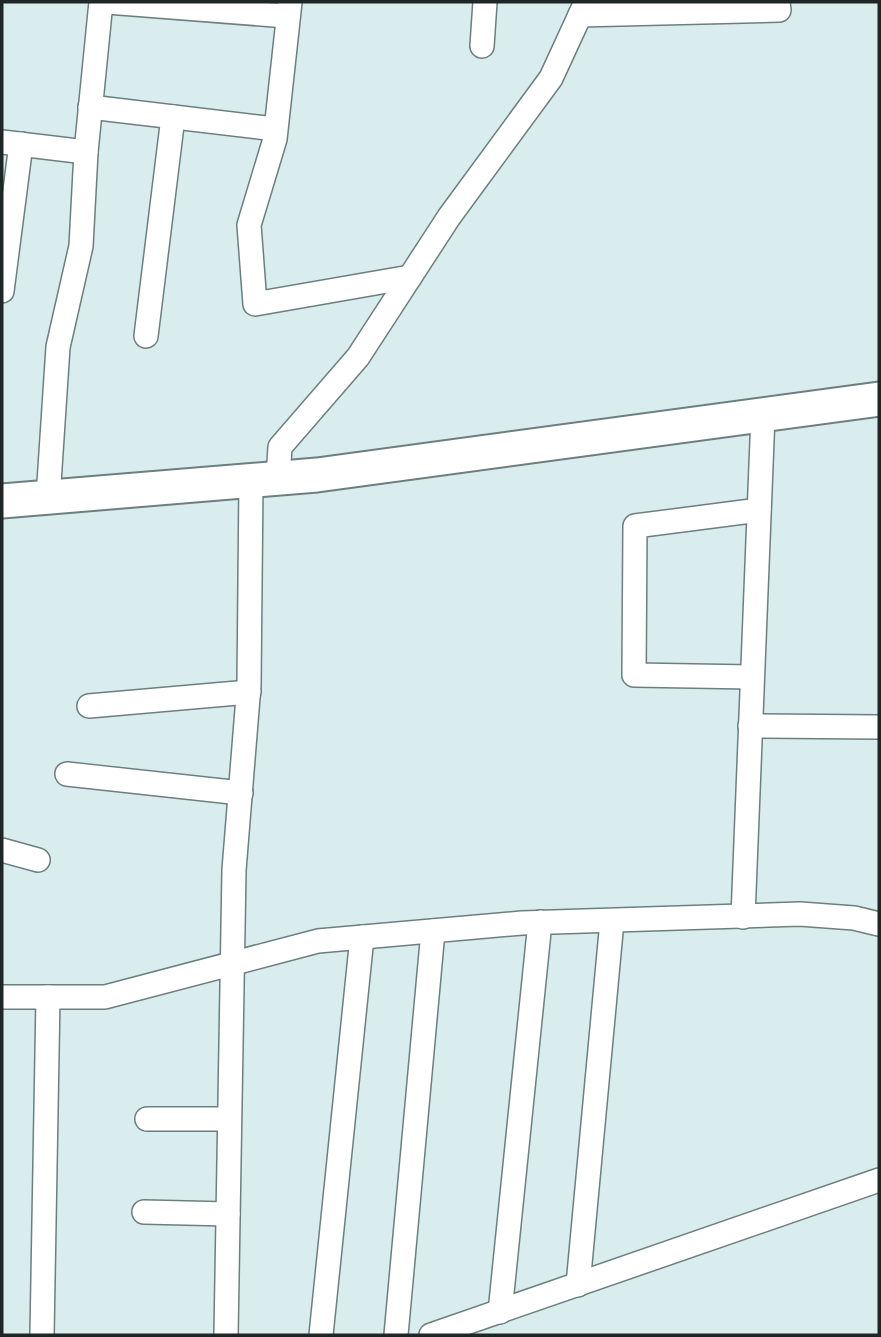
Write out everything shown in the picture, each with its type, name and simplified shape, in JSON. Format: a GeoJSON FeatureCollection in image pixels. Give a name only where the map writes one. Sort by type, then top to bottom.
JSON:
{"type":"FeatureCollection","features":[{"type":"Feature","properties":{"kind":"street"},"geometry":{"type":"LineString","coordinates":[[48,498],[58,347],[80,246],[90,107],[102,2]]}},
{"type":"Feature","properties":{"kind":"street"},"geometry":{"type":"LineString","coordinates":[[107,2],[289,9],[275,129],[249,225],[255,304],[410,277]]}},
{"type":"Feature","properties":{"kind":"street"},"geometry":{"type":"LineString","coordinates":[[482,46],[485,2]]}},
{"type":"Feature","properties":{"kind":"street"},"geometry":{"type":"LineString","coordinates":[[226,1335],[234,870],[265,480],[280,447],[358,357],[410,277],[551,78],[583,8],[779,10],[778,2]]}},
{"type":"Feature","properties":{"kind":"street"},"geometry":{"type":"LineString","coordinates":[[90,107],[275,129]]}},
{"type":"Feature","properties":{"kind":"street"},"geometry":{"type":"LineString","coordinates":[[146,336],[173,117]]}},
{"type":"Feature","properties":{"kind":"street"},"geometry":{"type":"LineString","coordinates":[[2,291],[11,143],[86,152]]}},
{"type":"Feature","properties":{"kind":"street"},"geometry":{"type":"LineString","coordinates":[[2,501],[265,480],[879,399]]}},
{"type":"Feature","properties":{"kind":"street"},"geometry":{"type":"LineString","coordinates":[[743,917],[763,415]]}},
{"type":"Feature","properties":{"kind":"street"},"geometry":{"type":"LineString","coordinates":[[752,677],[634,675],[635,526],[759,510]]}},
{"type":"Feature","properties":{"kind":"street"},"geometry":{"type":"LineString","coordinates":[[89,706],[249,692]]}},
{"type":"Feature","properties":{"kind":"street"},"geometry":{"type":"LineString","coordinates":[[750,726],[879,727]]}},
{"type":"Feature","properties":{"kind":"street"},"geometry":{"type":"LineString","coordinates":[[67,774],[241,793]]}},
{"type":"Feature","properties":{"kind":"street"},"geometry":{"type":"LineString","coordinates":[[2,850],[38,860]]}},
{"type":"Feature","properties":{"kind":"street"},"geometry":{"type":"LineString","coordinates":[[2,997],[105,997],[318,941],[540,922],[800,914],[854,918],[879,925]]}},
{"type":"Feature","properties":{"kind":"street"},"geometry":{"type":"LineString","coordinates":[[578,1285],[612,921]]}},
{"type":"Feature","properties":{"kind":"street"},"geometry":{"type":"LineString","coordinates":[[500,1312],[540,922]]}},
{"type":"Feature","properties":{"kind":"street"},"geometry":{"type":"LineString","coordinates":[[396,1335],[433,931]]}},
{"type":"Feature","properties":{"kind":"street"},"geometry":{"type":"LineString","coordinates":[[321,1335],[362,937]]}},
{"type":"Feature","properties":{"kind":"street"},"geometry":{"type":"LineString","coordinates":[[42,1335],[48,997]]}},
{"type":"Feature","properties":{"kind":"street"},"geometry":{"type":"LineString","coordinates":[[147,1119],[229,1119]]}},
{"type":"Feature","properties":{"kind":"street"},"geometry":{"type":"LineString","coordinates":[[431,1335],[879,1180]]}},
{"type":"Feature","properties":{"kind":"street"},"geometry":{"type":"LineString","coordinates":[[144,1212],[228,1214]]}}]}
